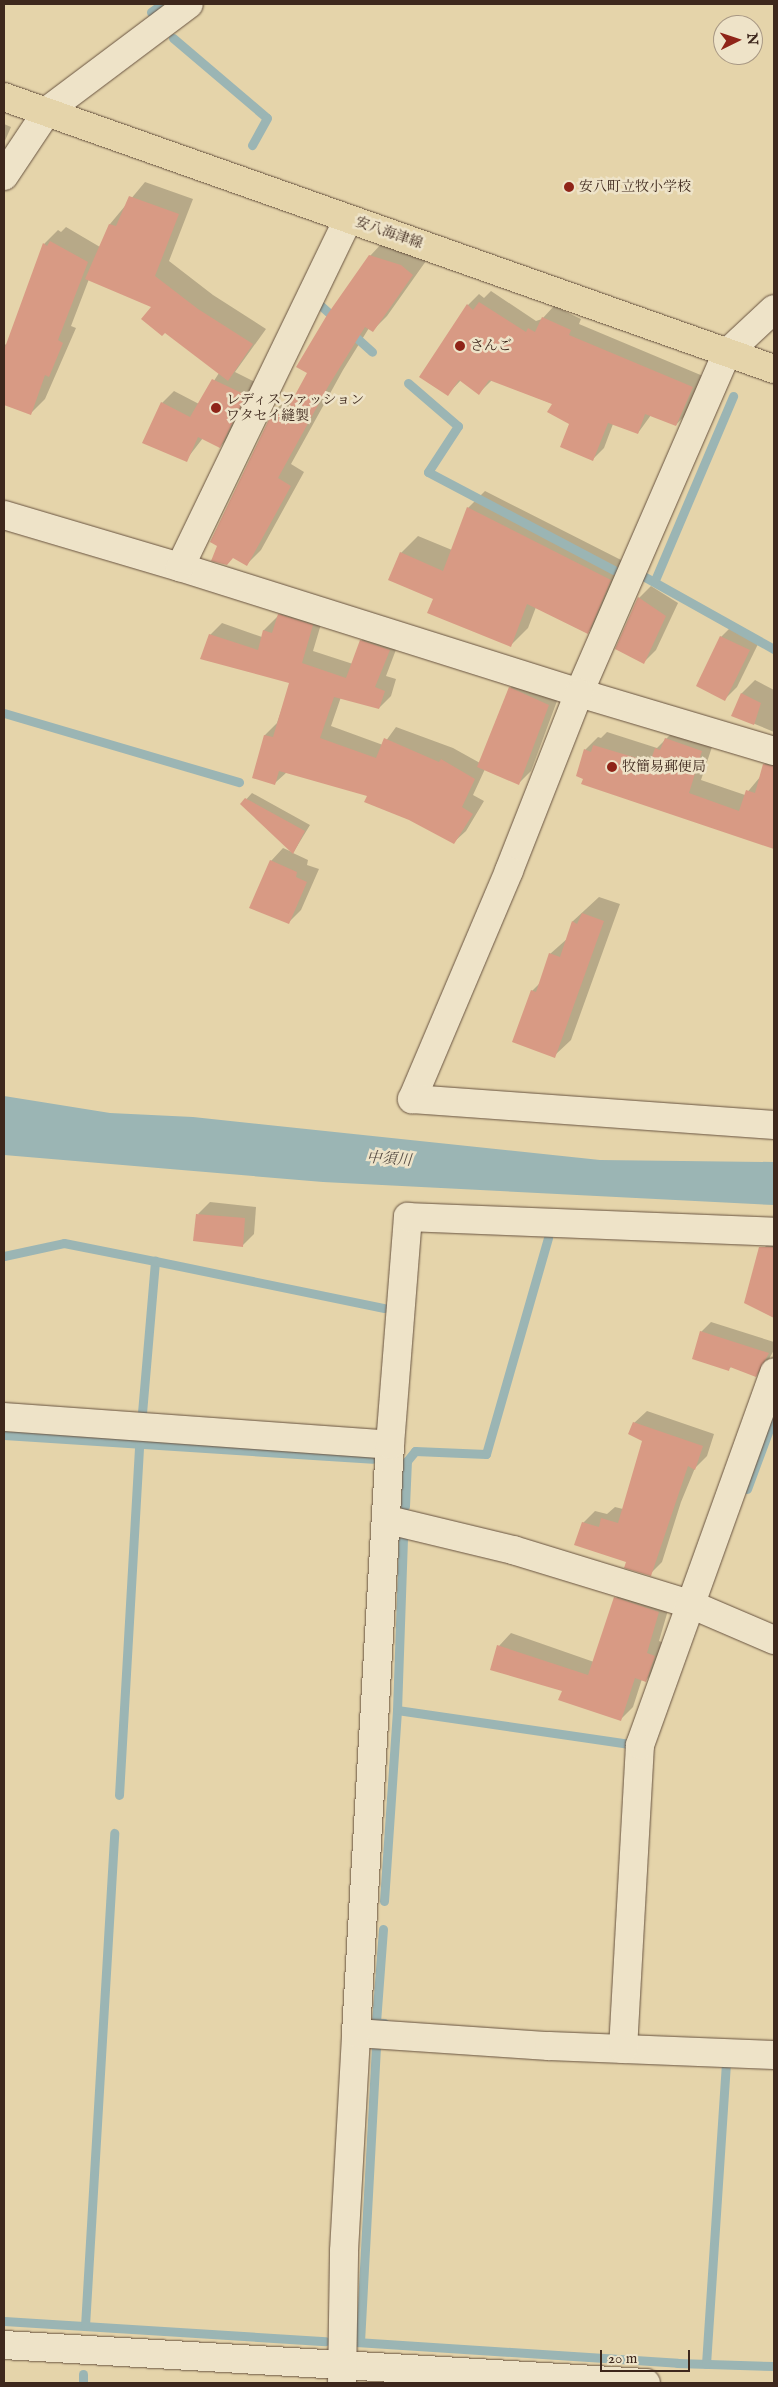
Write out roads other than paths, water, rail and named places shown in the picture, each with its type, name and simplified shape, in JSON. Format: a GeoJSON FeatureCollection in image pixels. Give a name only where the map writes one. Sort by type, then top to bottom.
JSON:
{"type":"FeatureCollection","features":[{"type":"Feature","properties":{"kind":"main road","name":"安八海津線"},"geometry":{"type":"LineString","coordinates":[[4,96],[48,110],[348,219],[774,369]]}},
{"type":"Feature","properties":{"kind":"street"},"geometry":{"type":"LineString","coordinates":[[4,176],[48,110],[189,4]]}},
{"type":"Feature","properties":{"kind":"street"},"geometry":{"type":"LineString","coordinates":[[180,567],[348,219]]}},
{"type":"Feature","properties":{"kind":"street"},"geometry":{"type":"LineString","coordinates":[[774,310],[727,352],[579,693],[509,871],[412,1099],[774,1125]]}},
{"type":"Feature","properties":{"kind":"street"},"geometry":{"type":"LineString","coordinates":[[4,515],[180,567],[579,693],[774,751]]}},
{"type":"Feature","properties":{"kind":"street"},"geometry":{"type":"LineString","coordinates":[[342,2374],[344,2251],[356,2033],[388,1520],[390,1445],[408,1217],[774,1232]]}},
{"type":"Feature","properties":{"kind":"street"},"geometry":{"type":"LineString","coordinates":[[622,2049],[640,1744],[774,1372]]}},
{"type":"Feature","properties":{"kind":"street"},"geometry":{"type":"LineString","coordinates":[[4,1417],[390,1445]]}},
{"type":"Feature","properties":{"kind":"street"},"geometry":{"type":"LineString","coordinates":[[388,1520],[513,1550],[690,1604],[774,1640]]}},
{"type":"Feature","properties":{"kind":"street"},"geometry":{"type":"LineString","coordinates":[[356,2033],[622,2049],[774,2055]]}},
{"type":"Feature","properties":{"kind":"street"},"geometry":{"type":"LineString","coordinates":[[4,2345],[342,2374],[646,2383]]}},
{"type":"Feature","properties":{"kind":"water","name":"中須川"},"geometry":{"type":"Polygon","coordinates":[[[4,1096],[110,1113],[193,1117],[600,1160],[774,1162],[774,1205],[323,1182],[4,1155],[4,1096]]]}},
{"type":"Feature","properties":{"kind":"waterway"},"geometry":{"type":"LineString","coordinates":[[151,12],[162,4]]}},
{"type":"Feature","properties":{"kind":"waterway"},"geometry":{"type":"LineString","coordinates":[[173,38],[267,118],[252,145]]}},
{"type":"Feature","properties":{"kind":"waterway"},"geometry":{"type":"LineString","coordinates":[[319,304],[338,321]]}},
{"type":"Feature","properties":{"kind":"waterway"},"geometry":{"type":"LineString","coordinates":[[349,331],[372,352]]}},
{"type":"Feature","properties":{"kind":"waterway"},"geometry":{"type":"LineString","coordinates":[[408,383],[458,426],[428,472],[614,570]]}},
{"type":"Feature","properties":{"kind":"waterway"},"geometry":{"type":"LineString","coordinates":[[655,580],[733,396]]}},
{"type":"Feature","properties":{"kind":"waterway"},"geometry":{"type":"LineString","coordinates":[[645,577],[774,649]]}},
{"type":"Feature","properties":{"kind":"waterway"},"geometry":{"type":"LineString","coordinates":[[4,713],[239,782]]}},
{"type":"Feature","properties":{"kind":"waterway"},"geometry":{"type":"LineString","coordinates":[[405,1506],[407,1461],[415,1451],[486,1454],[548,1238]]}},
{"type":"Feature","properties":{"kind":"waterway"},"geometry":{"type":"LineString","coordinates":[[4,1256],[64,1243],[155,1261]]}},
{"type":"Feature","properties":{"kind":"waterway"},"geometry":{"type":"LineString","coordinates":[[142,1413],[155,1261],[384,1308]]}},
{"type":"Feature","properties":{"kind":"waterway"},"geometry":{"type":"LineString","coordinates":[[747,1489],[774,1416]]}},
{"type":"Feature","properties":{"kind":"waterway"},"geometry":{"type":"LineString","coordinates":[[4,1435],[372,1459]]}},
{"type":"Feature","properties":{"kind":"waterway"},"geometry":{"type":"LineString","coordinates":[[119,1795],[139,1444]]}},
{"type":"Feature","properties":{"kind":"waterway"},"geometry":{"type":"LineString","coordinates":[[384,1901],[397,1710],[403,1539]]}},
{"type":"Feature","properties":{"kind":"waterway"},"geometry":{"type":"LineString","coordinates":[[397,1710],[630,1744]]}},
{"type":"Feature","properties":{"kind":"waterway"},"geometry":{"type":"LineString","coordinates":[[85,2326],[114,1833]]}},
{"type":"Feature","properties":{"kind":"waterway"},"geometry":{"type":"LineString","coordinates":[[383,1929],[376,2023],[384,2023]]}},
{"type":"Feature","properties":{"kind":"waterway"},"geometry":{"type":"LineString","coordinates":[[360,2342],[376,2045]]}},
{"type":"Feature","properties":{"kind":"waterway"},"geometry":{"type":"LineString","coordinates":[[706,2364],[726,2065]]}},
{"type":"Feature","properties":{"kind":"waterway"},"geometry":{"type":"LineString","coordinates":[[4,2321],[325,2341]]}},
{"type":"Feature","properties":{"kind":"waterway"},"geometry":{"type":"LineString","coordinates":[[356,2342],[677,2363],[774,2366]]}},
{"type":"Feature","properties":{"kind":"waterway"},"geometry":{"type":"LineString","coordinates":[[83,2374],[83,2383]]}},
{"type":"Feature","properties":{"kind":"place","name":"安八町立牧小学校"},"geometry":{"type":"Point","coordinates":[569,187]}},
{"type":"Feature","properties":{"kind":"place","name":"さんご"},"geometry":{"type":"Point","coordinates":[460,346]}},
{"type":"Feature","properties":{"kind":"place","name":"レディスファッション ワタセイ縫製"},"geometry":{"type":"Point","coordinates":[216,408]}},
{"type":"Feature","properties":{"kind":"place","name":"牧簡易郵便局"},"geometry":{"type":"Point","coordinates":[612,767]}}]}
